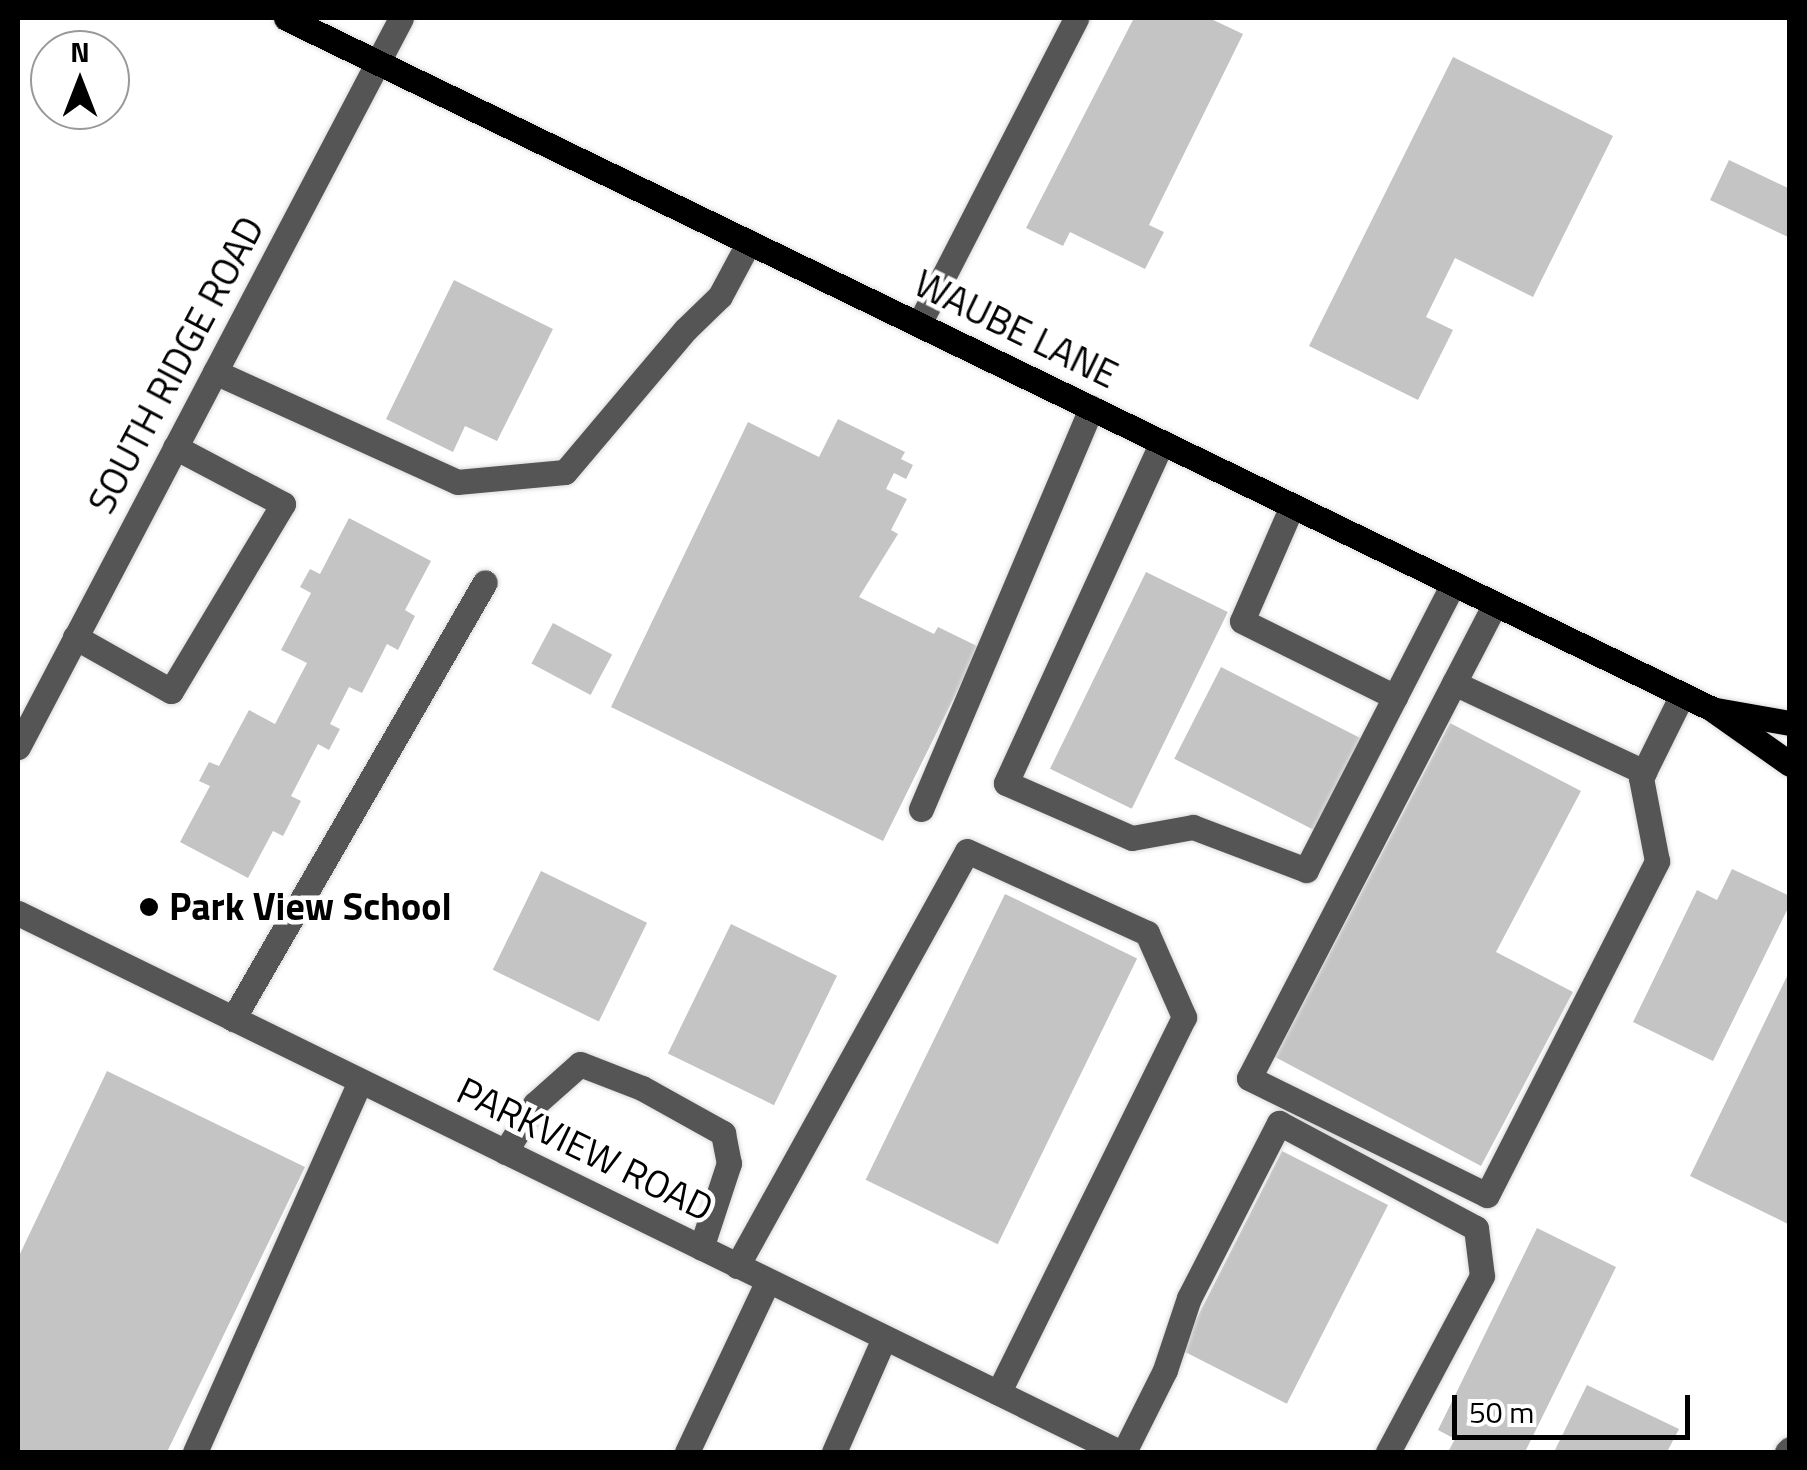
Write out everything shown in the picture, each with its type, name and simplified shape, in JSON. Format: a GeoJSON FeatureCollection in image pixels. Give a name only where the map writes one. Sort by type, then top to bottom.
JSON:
{"type":"FeatureCollection","features":[{"type":"Feature","properties":{"kind":"main road","name":"WAUBE LANE"},"geometry":{"type":"LineString","coordinates":[[286,18],[1712,709],[1790,764]]}},
{"type":"Feature","properties":{"kind":"main road","name":"WAUBE LANE"},"geometry":{"type":"LineString","coordinates":[[1712,709],[1790,722]]}},
{"type":"Feature","properties":{"kind":"street","name":"SOUTH RIDGE ROAD"},"geometry":{"type":"LineString","coordinates":[[18,747],[401,18]]}},
{"type":"Feature","properties":{"kind":"street"},"geometry":{"type":"LineString","coordinates":[[919,324],[1076,18]]}},
{"type":"Feature","properties":{"kind":"street"},"geometry":{"type":"LineString","coordinates":[[215,372],[457,482],[566,472],[686,329],[720,296],[749,242]]}},
{"type":"Feature","properties":{"kind":"street"},"geometry":{"type":"LineString","coordinates":[[922,809],[1091,408]]}},
{"type":"Feature","properties":{"kind":"street"},"geometry":{"type":"LineString","coordinates":[[1162,442],[1006,784],[1132,838],[1193,827],[1306,870],[1453,584]]}},
{"type":"Feature","properties":{"kind":"street"},"geometry":{"type":"LineString","coordinates":[[75,637],[171,691],[283,504],[175,447]]}},
{"type":"Feature","properties":{"kind":"street"},"geometry":{"type":"LineString","coordinates":[[1292,506],[1242,621],[1395,697]]}},
{"type":"Feature","properties":{"kind":"street"},"geometry":{"type":"LineString","coordinates":[[234,1019],[485,582]]}},
{"type":"Feature","properties":{"kind":"street"},"geometry":{"type":"LineString","coordinates":[[1495,604],[1248,1078],[1487,1195],[1657,861],[1641,778],[1682,695]]}},
{"type":"Feature","properties":{"kind":"street"},"geometry":{"type":"LineString","coordinates":[[1454,684],[1644,772]]}},
{"type":"Feature","properties":{"kind":"street"},"geometry":{"type":"LineString","coordinates":[[737,1266],[967,851],[1147,933],[1184,1018],[998,1393]]}},
{"type":"Feature","properties":{"kind":"street","name":"PARKVIEW ROAD"},"geometry":{"type":"LineString","coordinates":[[18,913],[1122,1452]]}},
{"type":"Feature","properties":{"kind":"street"},"geometry":{"type":"LineString","coordinates":[[505,1152],[535,1104],[580,1064],[642,1088],[723,1133],[729,1163],[701,1248]]}},
{"type":"Feature","properties":{"kind":"street"},"geometry":{"type":"LineString","coordinates":[[195,1452],[360,1081]]}},
{"type":"Feature","properties":{"kind":"street"},"geometry":{"type":"LineString","coordinates":[[1122,1452],[1165,1370],[1189,1298],[1279,1123],[1476,1228],[1482,1276],[1388,1452]]}},
{"type":"Feature","properties":{"kind":"street"},"geometry":{"type":"LineString","coordinates":[[687,1452],[768,1281]]}},
{"type":"Feature","properties":{"kind":"street"},"geometry":{"type":"LineString","coordinates":[[834,1452],[884,1338]]}},
{"type":"Feature","properties":{"kind":"building"},"geometry":{"type":"Polygon","coordinates":[[[1134,18],[1209,18],[1243,34],[1149,225],[1164,232],[1145,269],[1070,232],[1063,246],[1026,228],[1134,18]]]}},
{"type":"Feature","properties":{"kind":"building"},"geometry":{"type":"Polygon","coordinates":[[[1453,57],[1613,136],[1533,297],[1455,258],[1426,317],[1453,330],[1418,400],[1309,346],[1453,57]]]}},
{"type":"Feature","properties":{"kind":"building"},"geometry":{"type":"Polygon","coordinates":[[[1729,160],[1790,189],[1790,238],[1710,200],[1729,160]]]}},
{"type":"Feature","properties":{"kind":"building"},"geometry":{"type":"Polygon","coordinates":[[[454,280],[553,329],[497,441],[465,426],[453,452],[386,419],[454,280]]]}},
{"type":"Feature","properties":{"kind":"building"},"geometry":{"type":"Polygon","coordinates":[[[838,419],[905,452],[901,459],[913,465],[906,479],[894,473],[886,489],[907,499],[891,530],[898,534],[859,597],[934,634],[938,627],[979,647],[883,841],[611,707],[748,422],[819,457],[838,419]]]}},
{"type":"Feature","properties":{"kind":"building"},"geometry":{"type":"Polygon","coordinates":[[[349,518],[431,561],[405,610],[415,616],[398,650],[387,644],[362,693],[349,687],[330,724],[340,729],[329,750],[318,744],[291,796],[301,801],[283,836],[273,831],[248,878],[180,842],[210,786],[199,781],[209,762],[219,766],[249,710],[275,724],[307,663],[281,650],[311,593],[300,587],[310,569],[320,574],[349,518]]]}},
{"type":"Feature","properties":{"kind":"building"},"geometry":{"type":"Polygon","coordinates":[[[1146,572],[1228,612],[1132,809],[1050,769],[1146,572]]]}},
{"type":"Feature","properties":{"kind":"building"},"geometry":{"type":"Polygon","coordinates":[[[553,623],[612,654],[591,695],[531,664],[553,623]]]}},
{"type":"Feature","properties":{"kind":"building"},"geometry":{"type":"Polygon","coordinates":[[[1221,667],[1368,742],[1321,834],[1174,759],[1221,667]]]}},
{"type":"Feature","properties":{"kind":"building"},"geometry":{"type":"Polygon","coordinates":[[[1450,723],[1581,791],[1496,952],[1573,992],[1481,1166],[1275,1057],[1450,723]]]}},
{"type":"Feature","properties":{"kind":"building"},"geometry":{"type":"Polygon","coordinates":[[[1732,869],[1790,896],[1790,904],[1713,1061],[1633,1022],[1697,890],[1717,900],[1732,869]]]}},
{"type":"Feature","properties":{"kind":"building"},"geometry":{"type":"Polygon","coordinates":[[[541,871],[647,923],[599,1022],[493,970],[541,871]]]}},
{"type":"Feature","properties":{"kind":"building"},"geometry":{"type":"Polygon","coordinates":[[[1005,894],[1137,958],[998,1244],[866,1180],[1005,894]]]}},
{"type":"Feature","properties":{"kind":"building"},"geometry":{"type":"Polygon","coordinates":[[[731,924],[837,976],[774,1105],[668,1053],[731,924]]]}},
{"type":"Feature","properties":{"kind":"building"},"geometry":{"type":"Polygon","coordinates":[[[1790,970],[1790,1225],[1690,1176],[1790,970]]]}},
{"type":"Feature","properties":{"kind":"building"},"geometry":{"type":"Polygon","coordinates":[[[107,1071],[305,1167],[167,1452],[18,1452],[18,1258],[107,1071]]]}},
{"type":"Feature","properties":{"kind":"building"},"geometry":{"type":"Polygon","coordinates":[[[1282,1151],[1388,1205],[1287,1404],[1181,1350],[1282,1151]]]}},
{"type":"Feature","properties":{"kind":"building"},"geometry":{"type":"Polygon","coordinates":[[[1537,1228],[1616,1267],[1525,1452],[1448,1452],[1455,1439],[1438,1430],[1537,1228]]]}},
{"type":"Feature","properties":{"kind":"building"},"geometry":{"type":"Polygon","coordinates":[[[1587,1385],[1679,1429],[1667,1452],[1554,1452],[1587,1385]]]}},
{"type":"Feature","properties":{"kind":"place","name":"Park View School"},"geometry":{"type":"Point","coordinates":[149,907]}}]}
